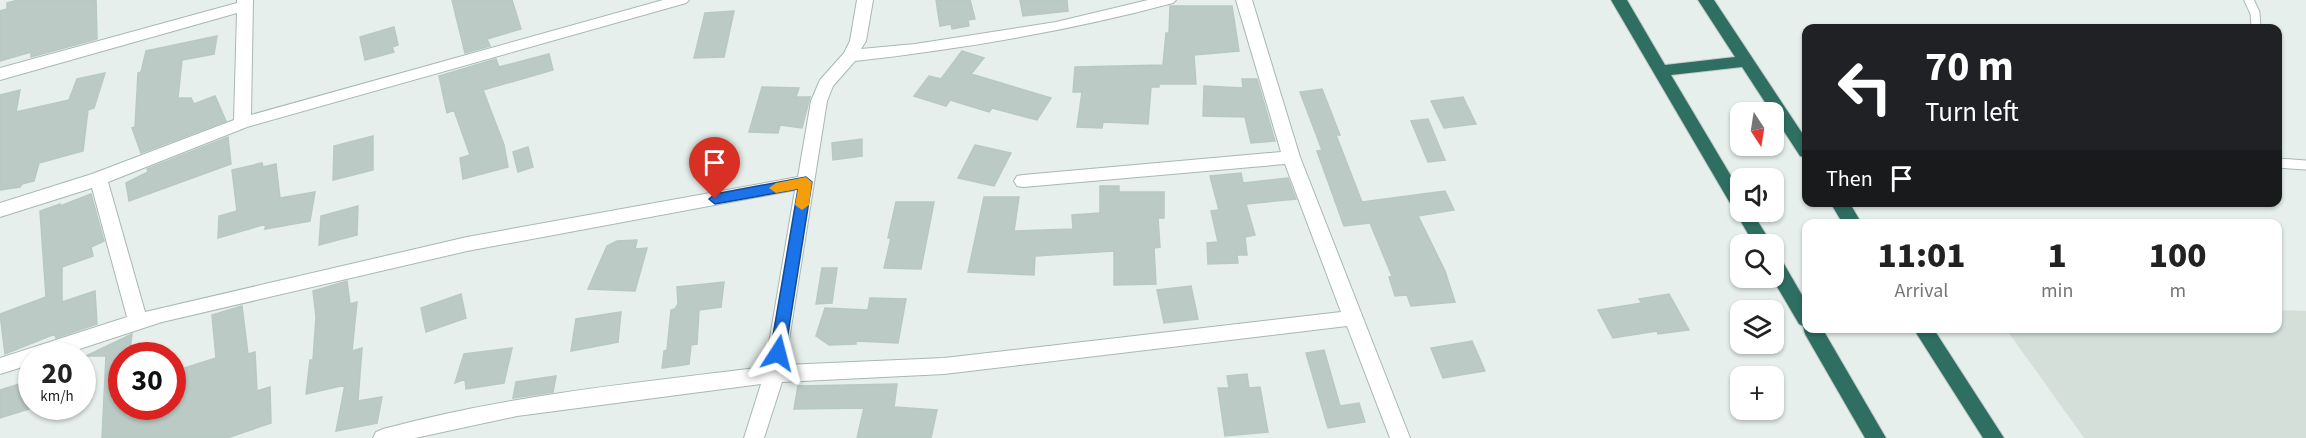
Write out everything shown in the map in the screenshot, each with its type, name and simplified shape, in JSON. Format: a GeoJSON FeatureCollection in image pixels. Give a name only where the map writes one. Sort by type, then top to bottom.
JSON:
{"type":"FeatureCollection","features":[{"type":"Feature","properties":{"kind":"highway"},"geometry":{"type":"LineString","coordinates":[[1619,0],[1730,189]]}},
{"type":"Feature","properties":{"kind":"highway"},"geometry":{"type":"LineString","coordinates":[[1706,0],[1746,61],[1799,133]]}},
{"type":"Feature","properties":{"kind":"highway"},"geometry":{"type":"LineString","coordinates":[[1661,71],[1746,61]]}},
{"type":"Feature","properties":{"kind":"highway"},"geometry":{"type":"LineString","coordinates":[[1784,281],[1802,312]]}},
{"type":"Feature","properties":{"kind":"highway"},"geometry":{"type":"LineString","coordinates":[[1815,333],[1876,438]]}},
{"type":"Feature","properties":{"kind":"highway"},"geometry":{"type":"LineString","coordinates":[[1925,333],[1994,438]]}},
{"type":"Feature","properties":{"kind":"street"},"geometry":{"type":"LineString","coordinates":[[0,210],[98,179],[242,123],[681,0]]}},
{"type":"Feature","properties":{"kind":"street"},"geometry":{"type":"LineString","coordinates":[[753,438],[774,374],[819,101],[826,84],[850,56],[858,41],[865,0]]}},
{"type":"Feature","properties":{"kind":"street"},"geometry":{"type":"LineString","coordinates":[[850,56],[915,49],[1056,27],[1168,0]]}},
{"type":"Feature","properties":{"kind":"street"},"geometry":{"type":"LineString","coordinates":[[1244,0],[1292,157],[1400,438]]}},
{"type":"Feature","properties":{"kind":"street"},"geometry":{"type":"LineString","coordinates":[[0,74],[245,3],[242,123]]}},
{"type":"Feature","properties":{"kind":"street"},"geometry":{"type":"LineString","coordinates":[[1023,182],[1292,157]]}},
{"type":"Feature","properties":{"kind":"street"},"geometry":{"type":"LineString","coordinates":[[98,179],[138,321]]}},
{"type":"Feature","properties":{"kind":"street"},"geometry":{"type":"LineString","coordinates":[[0,366],[173,311],[468,244],[806,182]]}},
{"type":"Feature","properties":{"kind":"street"},"geometry":{"type":"LineString","coordinates":[[383,438],[430,425],[517,407],[774,374],[944,366],[1353,318]]}},
{"type":"Feature","properties":{"kind":"lane"},"geometry":{"type":"LineString","coordinates":[[2249,0],[2255,13],[2256,24]]}},
{"type":"Feature","properties":{"kind":"lane"},"geometry":{"type":"LineString","coordinates":[[2282,163],[2306,165]]}},
{"type":"Feature","properties":{"kind":"shaded area"},"geometry":{"type":"Polygon","coordinates":[[[2282,310],[2306,311],[2306,438],[2084,438],[2009,333],[2282,333],[2282,310]]]}},
{"type":"Feature","properties":{"kind":"building"},"geometry":{"type":"Polygon","coordinates":[[[18,0],[96,0],[97,39],[31,57],[31,52],[0,61],[0,11],[7,9],[7,3],[18,0]]]}},
{"type":"Feature","properties":{"kind":"building"},"geometry":{"type":"Polygon","coordinates":[[[452,0],[512,0],[521,29],[487,39],[490,46],[465,53],[452,0]]]}},
{"type":"Feature","properties":{"kind":"building"},"geometry":{"type":"Polygon","coordinates":[[[936,0],[970,0],[975,19],[968,20],[969,26],[952,29],[951,24],[940,26],[936,0]]]}},
{"type":"Feature","properties":{"kind":"building"},"geometry":{"type":"Polygon","coordinates":[[[1020,0],[1067,0],[1068,11],[1023,16],[1020,0]]]}},
{"type":"Feature","properties":{"kind":"building"},"geometry":{"type":"Polygon","coordinates":[[[1170,6],[1232,6],[1239,51],[1194,55],[1196,84],[1159,84],[1159,87],[1151,87],[1148,124],[1103,122],[1102,128],[1077,127],[1082,92],[1073,92],[1075,67],[1163,65],[1166,33],[1169,33],[1170,6]]]}},
{"type":"Feature","properties":{"kind":"building"},"geometry":{"type":"Polygon","coordinates":[[[734,11],[724,57],[694,58],[705,13],[734,11]]]}},
{"type":"Feature","properties":{"kind":"building"},"geometry":{"type":"Polygon","coordinates":[[[394,27],[398,45],[392,47],[394,52],[365,60],[360,37],[394,27]]]}},
{"type":"Feature","properties":{"kind":"building"},"geometry":{"type":"Polygon","coordinates":[[[217,36],[214,54],[182,60],[178,98],[191,98],[194,104],[215,96],[226,121],[141,153],[132,128],[135,127],[138,73],[141,72],[146,51],[217,36]]]}},
{"type":"Feature","properties":{"kind":"building"},"geometry":{"type":"Polygon","coordinates":[[[962,51],[984,58],[971,74],[1051,98],[1037,120],[992,108],[989,112],[950,100],[946,106],[914,96],[929,76],[941,79],[962,51]]]}},
{"type":"Feature","properties":{"kind":"building"},"geometry":{"type":"Polygon","coordinates":[[[549,54],[553,70],[483,90],[504,145],[508,167],[463,179],[460,158],[470,155],[454,110],[447,113],[439,76],[496,59],[499,67],[549,54]]]}},
{"type":"Feature","properties":{"kind":"building"},"geometry":{"type":"Polygon","coordinates":[[[105,73],[94,108],[88,110],[83,151],[39,163],[34,181],[22,184],[20,187],[0,190],[0,95],[20,90],[16,112],[69,100],[77,79],[105,73]]]}},
{"type":"Feature","properties":{"kind":"building"},"geometry":{"type":"Polygon","coordinates":[[[1242,79],[1257,79],[1275,141],[1251,143],[1245,117],[1203,116],[1204,86],[1243,88],[1242,79]]]}},
{"type":"Feature","properties":{"kind":"building"},"geometry":{"type":"Polygon","coordinates":[[[762,87],[799,88],[796,97],[810,97],[802,128],[780,125],[778,133],[749,132],[762,87]]]}},
{"type":"Feature","properties":{"kind":"building"},"geometry":{"type":"Polygon","coordinates":[[[1322,89],[1340,135],[1336,135],[1362,202],[1445,191],[1454,210],[1418,216],[1445,271],[1455,302],[1411,306],[1407,295],[1395,296],[1389,277],[1392,276],[1370,223],[1344,226],[1317,151],[1322,150],[1300,92],[1322,89]]]}},
{"type":"Feature","properties":{"kind":"building"},"geometry":{"type":"Polygon","coordinates":[[[1463,97],[1476,124],[1444,128],[1431,101],[1463,97]]]}},
{"type":"Feature","properties":{"kind":"building"},"geometry":{"type":"Polygon","coordinates":[[[1428,119],[1445,160],[1428,162],[1411,121],[1428,119]]]}},
{"type":"Feature","properties":{"kind":"building"},"geometry":{"type":"Polygon","coordinates":[[[373,136],[373,170],[333,180],[334,146],[373,136]]]}},
{"type":"Feature","properties":{"kind":"building"},"geometry":{"type":"Polygon","coordinates":[[[228,137],[231,164],[129,201],[126,183],[148,172],[147,169],[228,137]]]}},
{"type":"Feature","properties":{"kind":"building"},"geometry":{"type":"Polygon","coordinates":[[[862,139],[862,156],[833,160],[832,143],[862,139]]]}},
{"type":"Feature","properties":{"kind":"building"},"geometry":{"type":"Polygon","coordinates":[[[975,145],[1011,153],[994,186],[958,178],[975,145]]]}},
{"type":"Feature","properties":{"kind":"building"},"geometry":{"type":"Polygon","coordinates":[[[528,147],[533,167],[518,172],[513,152],[528,147]]]}},
{"type":"Feature","properties":{"kind":"building"},"geometry":{"type":"Polygon","coordinates":[[[262,163],[263,167],[276,164],[280,198],[315,192],[310,221],[265,229],[266,224],[218,238],[219,216],[237,211],[232,170],[262,163]]]}},
{"type":"Feature","properties":{"kind":"building"},"geometry":{"type":"Polygon","coordinates":[[[1241,173],[1243,183],[1288,178],[1296,199],[1246,204],[1255,235],[1245,237],[1247,255],[1237,255],[1238,263],[1208,264],[1207,243],[1218,242],[1211,211],[1219,210],[1210,176],[1241,173]]]}},
{"type":"Feature","properties":{"kind":"building"},"geometry":{"type":"Polygon","coordinates":[[[1100,186],[1119,186],[1119,192],[1164,192],[1164,218],[1158,218],[1160,247],[1154,248],[1156,284],[1114,285],[1114,251],[1035,256],[1034,275],[968,272],[984,197],[1019,197],[1014,231],[1073,229],[1072,215],[1100,213],[1100,186]]]}},
{"type":"Feature","properties":{"kind":"building"},"geometry":{"type":"Polygon","coordinates":[[[91,194],[104,241],[91,247],[93,256],[62,267],[62,302],[95,291],[97,324],[56,338],[55,334],[35,342],[18,342],[18,349],[5,354],[0,314],[46,297],[40,211],[60,204],[60,206],[91,194]]]}},
{"type":"Feature","properties":{"kind":"building"},"geometry":{"type":"Polygon","coordinates":[[[896,202],[934,202],[921,269],[884,268],[896,202]]]}},
{"type":"Feature","properties":{"kind":"building"},"geometry":{"type":"Polygon","coordinates":[[[358,206],[357,235],[319,245],[321,216],[358,206]]]}},
{"type":"Feature","properties":{"kind":"building"},"geometry":{"type":"Polygon","coordinates":[[[637,240],[635,249],[647,248],[635,291],[588,289],[607,246],[617,241],[637,240]]]}},
{"type":"Feature","properties":{"kind":"building"},"geometry":{"type":"Polygon","coordinates":[[[822,268],[837,268],[832,303],[816,304],[822,268]]]}},
{"type":"Feature","properties":{"kind":"building"},"geometry":{"type":"Polygon","coordinates":[[[347,281],[350,304],[357,302],[352,351],[362,348],[358,401],[382,397],[377,423],[336,431],[345,385],[306,394],[310,360],[313,360],[316,317],[313,291],[347,281]]]}},
{"type":"Feature","properties":{"kind":"building"},"geometry":{"type":"Polygon","coordinates":[[[724,282],[721,307],[699,310],[697,344],[691,345],[689,364],[662,368],[664,351],[667,350],[671,310],[675,309],[678,304],[677,287],[724,282]]]}},
{"type":"Feature","properties":{"kind":"building"},"geometry":{"type":"Polygon","coordinates":[[[1191,286],[1198,319],[1164,323],[1157,290],[1191,286]]]}},
{"type":"Feature","properties":{"kind":"building"},"geometry":{"type":"Polygon","coordinates":[[[461,294],[466,318],[426,332],[421,308],[461,294]]]}},
{"type":"Feature","properties":{"kind":"building"},"geometry":{"type":"Polygon","coordinates":[[[1669,294],[1689,330],[1658,334],[1657,331],[1613,338],[1598,310],[1642,303],[1639,299],[1669,294]]]}},
{"type":"Feature","properties":{"kind":"building"},"geometry":{"type":"Polygon","coordinates":[[[870,298],[906,299],[898,343],[856,341],[856,344],[829,345],[816,336],[825,308],[868,310],[870,298]]]}},
{"type":"Feature","properties":{"kind":"building"},"geometry":{"type":"Polygon","coordinates":[[[242,306],[248,354],[255,352],[257,391],[270,387],[271,423],[227,438],[102,438],[106,356],[96,356],[96,351],[108,345],[108,420],[186,420],[186,368],[216,358],[212,315],[242,306]]]}},
{"type":"Feature","properties":{"kind":"building"},"geometry":{"type":"Polygon","coordinates":[[[621,312],[618,342],[571,351],[576,319],[621,312]]]}},
{"type":"Feature","properties":{"kind":"building"},"geometry":{"type":"Polygon","coordinates":[[[132,334],[131,342],[115,342],[132,334]]]}},
{"type":"Feature","properties":{"kind":"building"},"geometry":{"type":"Polygon","coordinates":[[[1472,341],[1485,371],[1443,378],[1431,348],[1472,341]]]}},
{"type":"Feature","properties":{"kind":"building"},"geometry":{"type":"Polygon","coordinates":[[[512,348],[504,383],[466,389],[465,379],[455,383],[464,354],[512,348]]]}},
{"type":"Feature","properties":{"kind":"building"},"geometry":{"type":"Polygon","coordinates":[[[1324,350],[1340,406],[1359,403],[1365,422],[1328,428],[1306,353],[1324,350]]]}},
{"type":"Feature","properties":{"kind":"building"},"geometry":{"type":"Polygon","coordinates":[[[1247,374],[1249,388],[1260,387],[1268,432],[1225,436],[1218,388],[1229,388],[1227,376],[1247,374]]]}},
{"type":"Feature","properties":{"kind":"building"},"geometry":{"type":"Polygon","coordinates":[[[556,376],[553,392],[513,398],[516,382],[556,376]]]}},
{"type":"Feature","properties":{"kind":"building"},"geometry":{"type":"Polygon","coordinates":[[[18,384],[18,412],[0,418],[0,390],[18,384]]]}},
{"type":"Feature","properties":{"kind":"building"},"geometry":{"type":"Polygon","coordinates":[[[897,384],[894,407],[937,410],[931,438],[857,438],[864,408],[794,409],[798,386],[897,384]]]}},
{"type":"Feature","properties":{"kind":"slow traffic"},"geometry":{"type":"LineString","coordinates":[[776,188],[806,182],[802,205]]}},
{"type":"Feature","properties":{"kind":"route"},"geometry":{"type":"LineString","coordinates":[[715,199],[806,182],[778,353]]}}]}
